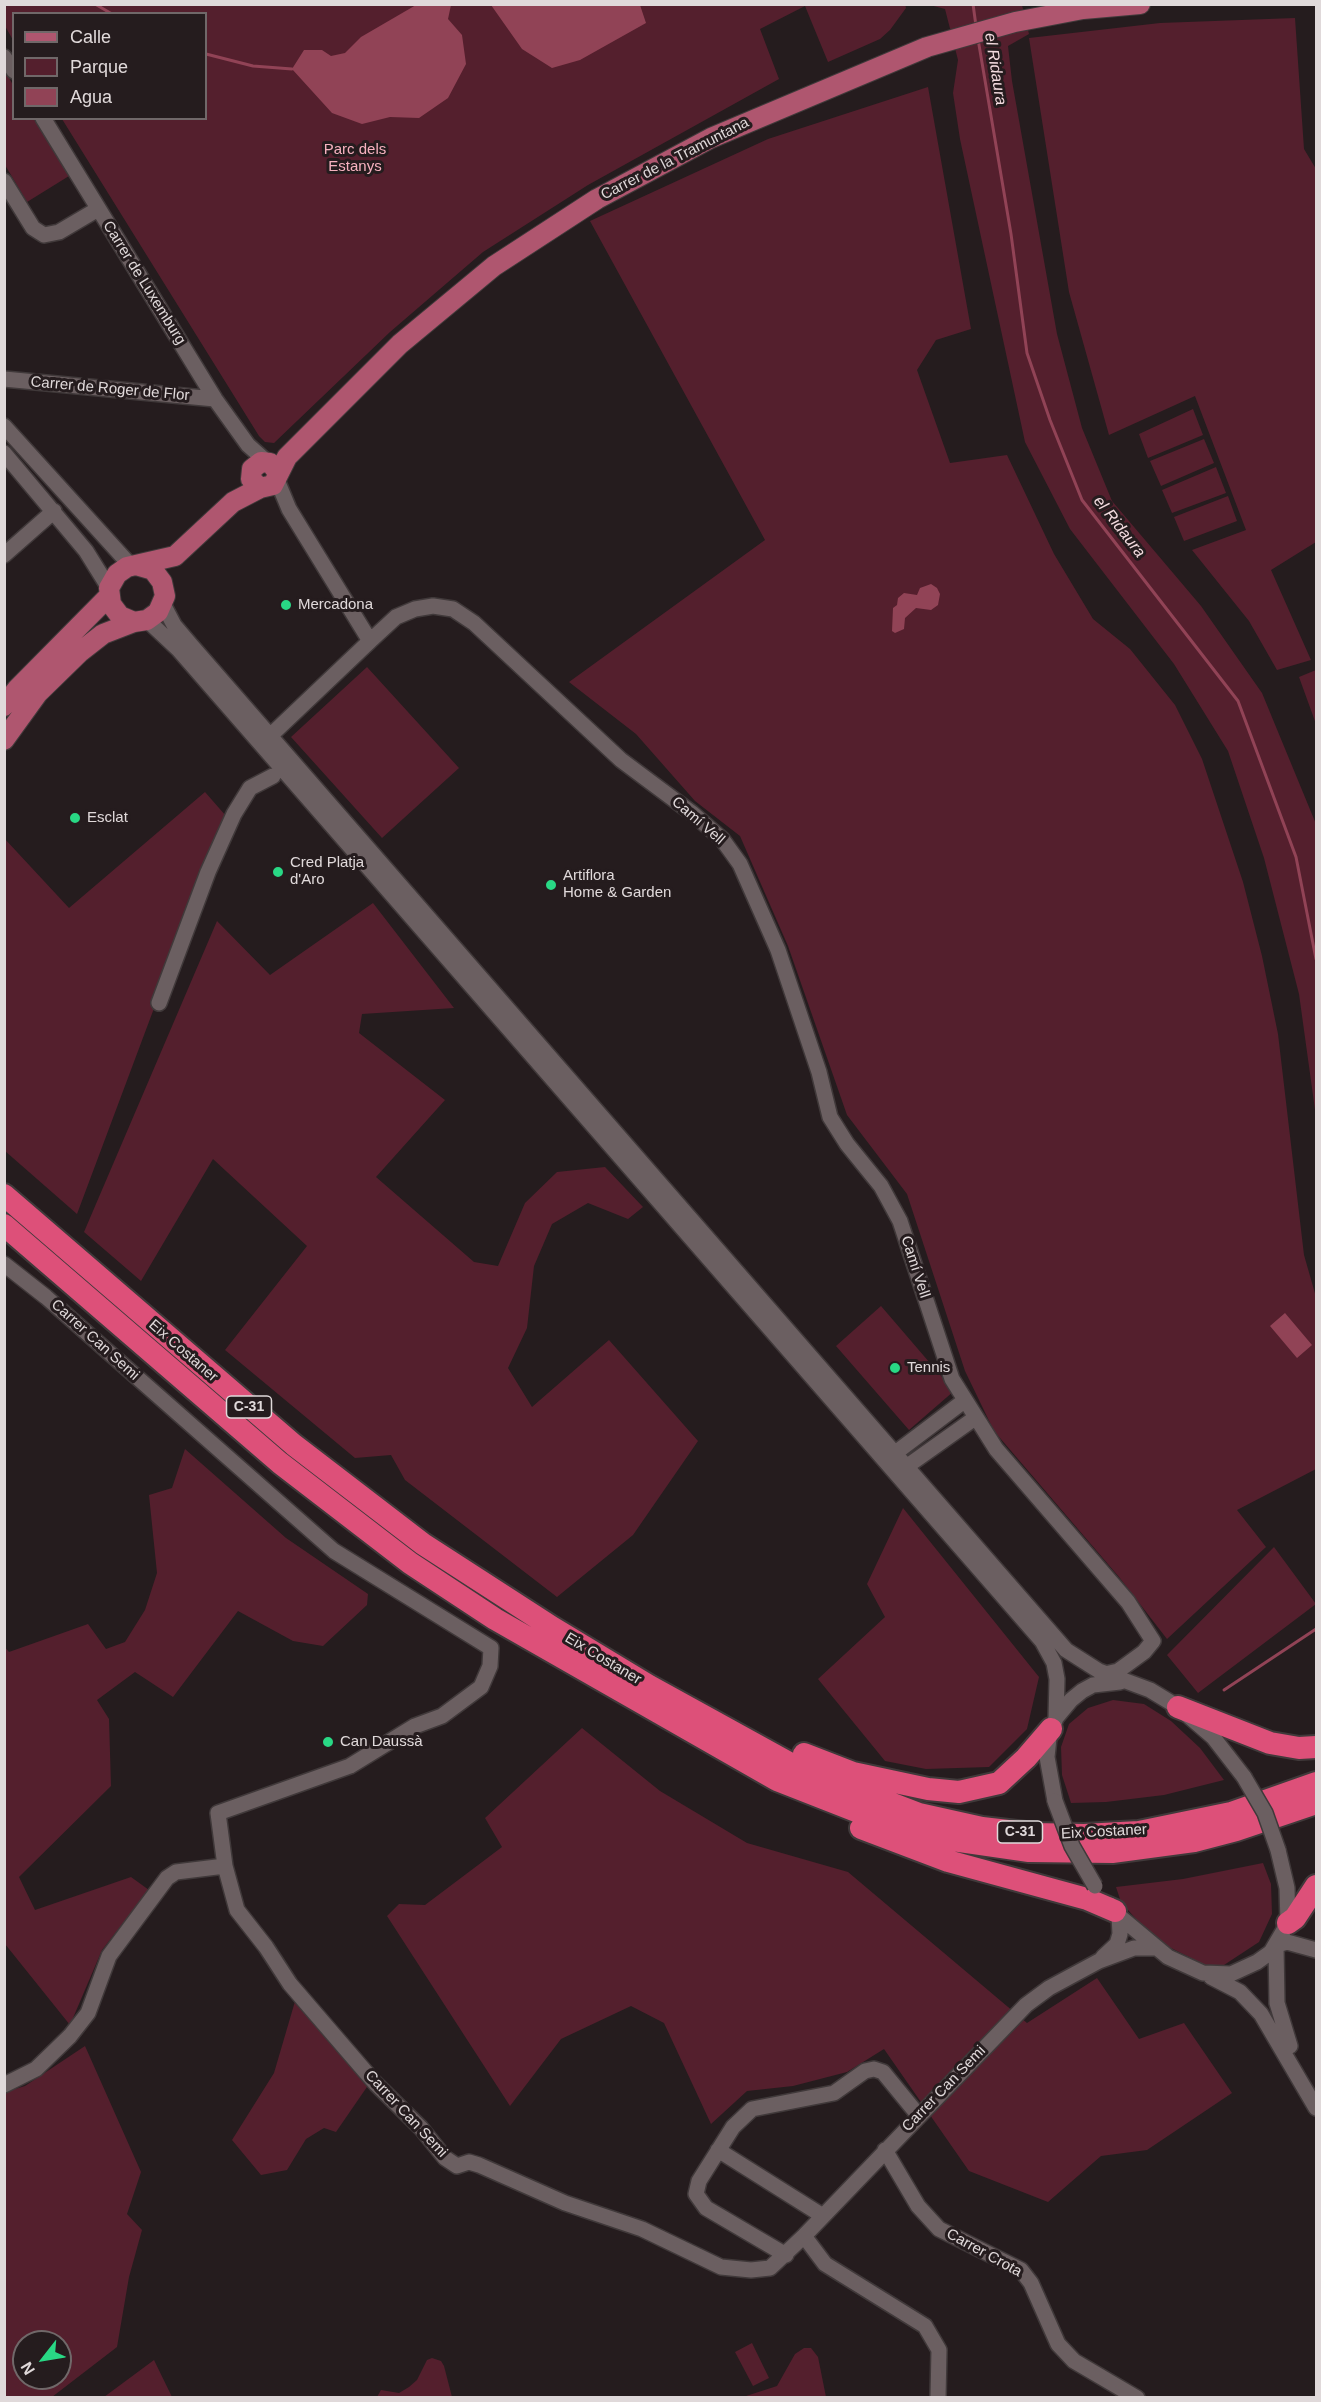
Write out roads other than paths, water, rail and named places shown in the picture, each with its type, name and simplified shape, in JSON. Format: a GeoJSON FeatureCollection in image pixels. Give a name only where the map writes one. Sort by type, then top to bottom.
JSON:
{"type":"FeatureCollection","features":[{"type":"Feature","properties":{"kind":"highway","name":"Eix Costaner"},"geometry":{"type":"LineString","coordinates":[[4,1195],[294,1445],[423,1544],[553,1628],[735,1735],[796,1767],[890,1804],[951,1822],[1034,1834],[1084,1835],[1139,1832],[1231,1814],[1317,1783]]}},
{"type":"Feature","properties":{"kind":"highway","name":"Eix Costaner"},"geometry":{"type":"LineString","coordinates":[[4,1225],[280,1462],[410,1563],[546,1649],[777,1780],[863,1814],[939,1838],[1029,1851],[1112,1852],[1194,1840],[1236,1830],[1317,1803]]}},
{"type":"Feature","properties":{"kind":"highway"},"geometry":{"type":"LineString","coordinates":[[1178,1707],[1270,1743],[1299,1748],[1317,1747]]}},
{"type":"Feature","properties":{"kind":"highway","name":"C-31"},"geometry":{"type":"LineString","coordinates":[[735,1735],[760,1737],[853,1773],[928,1789],[959,1792],[999,1783],[1026,1758],[1054,1723]]}},
{"type":"Feature","properties":{"kind":"highway","name":"C-31"},"geometry":{"type":"LineString","coordinates":[[777,1780],[788,1792],[867,1831],[913,1849],[1087,1899],[1117,1914]]}},
{"type":"Feature","properties":{"kind":"highway"},"geometry":{"type":"LineString","coordinates":[[1286,1925],[1295,1918],[1317,1886]]}},
{"type":"Feature","properties":{"kind":"main road","name":"Carrer de la Tramuntana"},"geometry":{"type":"LineString","coordinates":[[175,556],[232,502],[268,472],[400,344],[494,266],[597,198],[711,138],[927,47],[1015,22],[1083,9],[1140,4]]}},
{"type":"Feature","properties":{"kind":"main road"},"geometry":{"type":"LineString","coordinates":[[4,706],[17,689],[109,592],[117,574],[135,566],[175,556],[156,615],[103,634],[80,652],[38,693],[4,740]]}},
{"type":"Feature","properties":{"kind":"main road"},"geometry":{"type":"LineString","coordinates":[[135,566],[156,573],[164,596]]}},
{"type":"Feature","properties":{"kind":"main road"},"geometry":{"type":"LineString","coordinates":[[109,592],[117,614],[141,621]]}},
{"type":"Feature","properties":{"kind":"street","name":"Carrer de Luxemburg"},"geometry":{"type":"LineString","coordinates":[[44,120],[215,399],[268,472]]}},
{"type":"Feature","properties":{"kind":"street"},"geometry":{"type":"LineString","coordinates":[[4,181],[33,228],[44,235],[59,232],[98,209]]}},
{"type":"Feature","properties":{"kind":"street","name":"Carrer de Roger de Flor"},"geometry":{"type":"LineString","coordinates":[[4,379],[215,399]]}},
{"type":"Feature","properties":{"kind":"street"},"geometry":{"type":"LineString","coordinates":[[4,426],[135,566]]}},
{"type":"Feature","properties":{"kind":"street"},"geometry":{"type":"LineString","coordinates":[[4,453],[86,550],[109,592]]}},
{"type":"Feature","properties":{"kind":"street"},"geometry":{"type":"LineString","coordinates":[[268,472],[370,641]]}},
{"type":"Feature","properties":{"kind":"street"},"geometry":{"type":"LineString","coordinates":[[4,555],[54,512]]}},
{"type":"Feature","properties":{"kind":"street"},"geometry":{"type":"LineString","coordinates":[[164,596],[185,638],[1066,1650],[1105,1674],[1150,1690],[1178,1707],[1213,1737],[1244,1777],[1264,1813],[1278,1850],[1287,1888],[1286,1925],[1277,1946],[1277,2003],[1284,2031],[1306,2087]]}},
{"type":"Feature","properties":{"kind":"street","name":"Camí Vell"},"geometry":{"type":"LineString","coordinates":[[270,736],[396,617],[415,609],[433,606],[453,609],[483,631],[621,760],[692,813],[722,839],[740,864],[770,930],[819,1071],[830,1117],[847,1144],[881,1186],[900,1221],[952,1378],[975,1418],[1029,1487],[1128,1602],[1153,1641],[1144,1652],[1139,1664],[1139,1677],[1150,1690]]}},
{"type":"Feature","properties":{"kind":"street"},"geometry":{"type":"LineString","coordinates":[[141,621],[179,650],[1036,1633],[1054,1663],[1057,1690],[1054,1723],[1047,1757],[1055,1801],[1072,1846],[1095,1886],[1117,1914],[1168,1957],[1248,1998],[1271,2029],[1317,2108]]}},
{"type":"Feature","properties":{"kind":"street"},"geometry":{"type":"LineString","coordinates":[[159,1003],[208,872],[234,814],[250,788],[273,776]]}},
{"type":"Feature","properties":{"kind":"street","name":"Carrer Can Semi"},"geometry":{"type":"LineString","coordinates":[[4,1264],[46,1296],[334,1551],[491,1648],[490,1666],[481,1687],[442,1716],[416,1726],[350,1766],[218,1813],[225,1866],[237,1910],[266,1947],[290,1984],[376,2084],[421,2128],[445,2158],[457,2166],[468,2162],[479,2165],[565,2203],[642,2229],[720,2267],[751,2270],[770,2268],[786,2255],[1026,2005],[1049,1988],[1099,1961],[1134,1948],[1156,1948]]}},
{"type":"Feature","properties":{"kind":"street"},"geometry":{"type":"LineString","coordinates":[[894,1454],[964,1401]]}},
{"type":"Feature","properties":{"kind":"street"},"geometry":{"type":"LineString","coordinates":[[906,1467],[975,1418]]}},
{"type":"Feature","properties":{"kind":"street"},"geometry":{"type":"LineString","coordinates":[[1105,1674],[1118,1671],[1144,1652]]}},
{"type":"Feature","properties":{"kind":"street"},"geometry":{"type":"LineString","coordinates":[[1054,1723],[1071,1700],[1082,1691],[1093,1685],[1126,1682]]}},
{"type":"Feature","properties":{"kind":"street"},"geometry":{"type":"LineString","coordinates":[[4,2085],[36,2069],[70,2036],[87,2013],[108,1956],[167,1878],[176,1872],[225,1866]]}},
{"type":"Feature","properties":{"kind":"street","name":"Carrer Can Semi"},"geometry":{"type":"LineString","coordinates":[[1099,1961],[1117,1944],[1120,1934],[1117,1914]]}},
{"type":"Feature","properties":{"kind":"street"},"geometry":{"type":"LineString","coordinates":[[1286,1925],[1317,1943]]}},
{"type":"Feature","properties":{"kind":"street"},"geometry":{"type":"LineString","coordinates":[[1203,1973],[1221,1976],[1244,1970],[1277,1946],[1287,1942],[1317,1950]]}},
{"type":"Feature","properties":{"kind":"street"},"geometry":{"type":"LineString","coordinates":[[786,2255],[706,2208],[696,2194],[699,2181],[733,2127],[752,2109],[834,2093],[865,2071],[874,2069],[884,2072],[919,2116]]}},
{"type":"Feature","properties":{"kind":"street"},"geometry":{"type":"LineString","coordinates":[[718,2150],[823,2216]]}},
{"type":"Feature","properties":{"kind":"street","name":"Carrer Crota"},"geometry":{"type":"LineString","coordinates":[[885,2150],[918,2206],[939,2229],[1021,2270],[1031,2283],[1058,2344],[1074,2361],[1137,2397]]}},
{"type":"Feature","properties":{"kind":"street"},"geometry":{"type":"LineString","coordinates":[[804,2236],[825,2264],[925,2326],[939,2350],[938,2397]]}},
{"type":"Feature","properties":{"kind":"water"},"geometry":{"type":"Polygon","coordinates":[[[416,5],[451,5],[448,19],[462,35],[466,64],[448,98],[419,118],[390,117],[362,124],[332,113],[292,69],[304,50],[322,50],[331,56],[345,53],[361,37],[416,5]]]}},
{"type":"Feature","properties":{"kind":"water"},"geometry":{"type":"Polygon","coordinates":[[[491,5],[640,5],[646,23],[580,60],[552,68],[522,49],[491,5]]]}},
{"type":"Feature","properties":{"kind":"water"},"geometry":{"type":"Polygon","coordinates":[[[931,584],[940,594],[938,605],[931,610],[916,608],[905,618],[904,629],[895,633],[892,631],[893,608],[897,605],[898,598],[904,593],[917,595],[920,588],[931,584]]]}},
{"type":"Feature","properties":{"kind":"water"},"geometry":{"type":"Polygon","coordinates":[[[1285,1313],[1312,1345],[1297,1358],[1270,1326],[1285,1313]]]}},
{"type":"Feature","properties":{"kind":"waterway"},"geometry":{"type":"LineString","coordinates":[[95,4],[109,12]]}},
{"type":"Feature","properties":{"kind":"waterway","name":"el Ridaura"},"geometry":{"type":"LineString","coordinates":[[973,4],[976,26]]}},
{"type":"Feature","properties":{"kind":"waterway","name":"el Ridaura"},"geometry":{"type":"LineString","coordinates":[[978,39],[1011,234],[1027,353],[1050,420],[1082,500],[1238,701],[1296,857],[1316,959]]}},
{"type":"Feature","properties":{"kind":"waterway"},"geometry":{"type":"LineString","coordinates":[[207,54],[253,66],[292,69]]}},
{"type":"Feature","properties":{"kind":"waterway"},"geometry":{"type":"LineString","coordinates":[[1224,1690],[1316,1629]]}},
{"type":"Feature","properties":{"kind":"place","name":"Mercadona"},"geometry":{"type":"Point","coordinates":[286,605]}},
{"type":"Feature","properties":{"kind":"place","name":"Esclat"},"geometry":{"type":"Point","coordinates":[75,818]}},
{"type":"Feature","properties":{"kind":"place","name":"Cred Platja d'Aro"},"geometry":{"type":"Point","coordinates":[278,872]}},
{"type":"Feature","properties":{"kind":"place","name":"Artiflora Home & Garden"},"geometry":{"type":"Point","coordinates":[551,885]}},
{"type":"Feature","properties":{"kind":"place","name":"Tennis"},"geometry":{"type":"Point","coordinates":[895,1368]}},
{"type":"Feature","properties":{"kind":"place","name":"Can Daussà"},"geometry":{"type":"Point","coordinates":[328,1742]}},
{"type":"Feature","properties":{"kind":"park label","name":"Parc dels Estanys"},"geometry":{"type":"Point","coordinates":[355,158]}}]}
